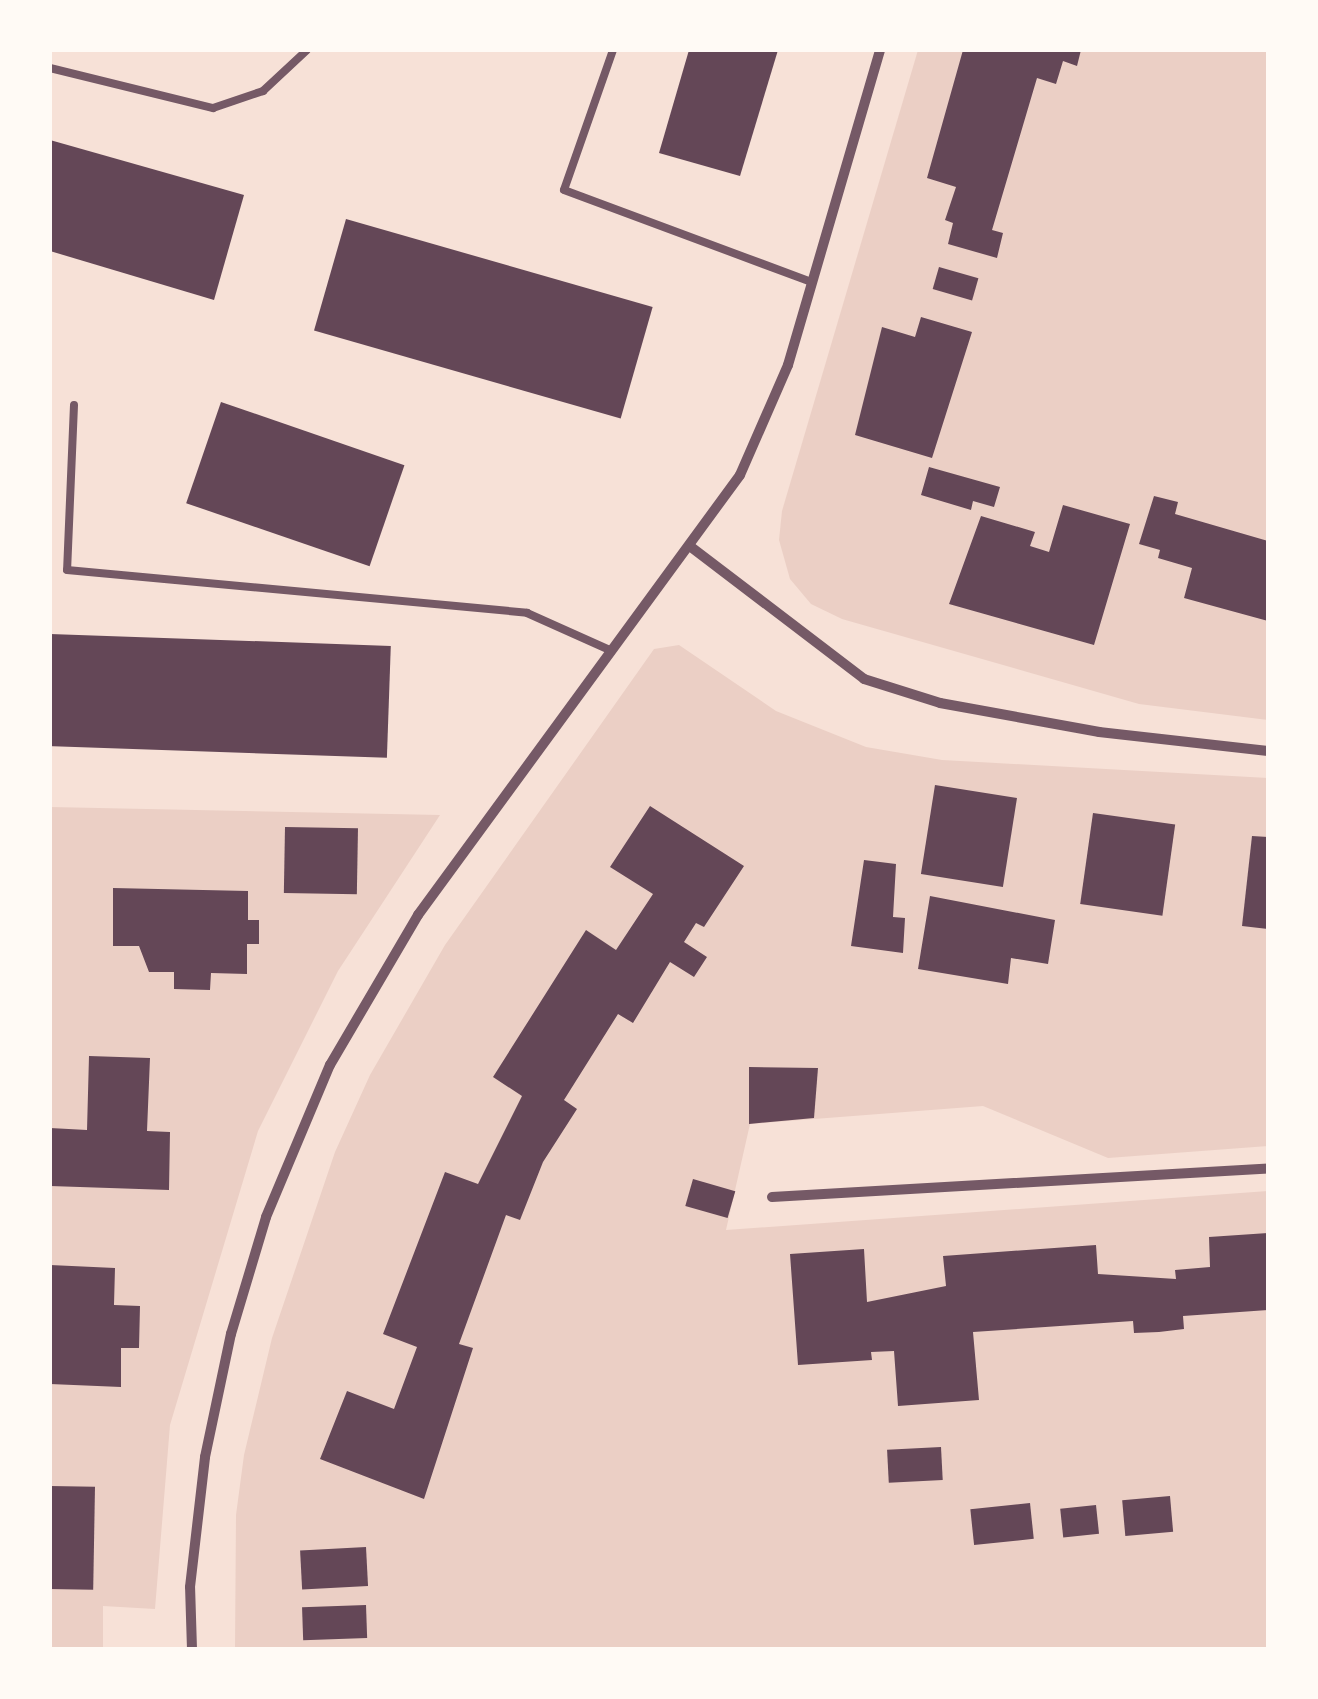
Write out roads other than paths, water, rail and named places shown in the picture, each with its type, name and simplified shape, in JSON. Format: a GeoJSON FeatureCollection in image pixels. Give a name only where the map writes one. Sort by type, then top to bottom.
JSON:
{"type":"FeatureCollection","features":[{"type":"Feature","properties":{"kind":"street"},"geometry":{"type":"LineString","coordinates":[[192,1649],[190,1586],[204,1457],[231,1334],[266,1217],[330,1065],[418,915],[740,475],[788,365],[880,50]]}},
{"type":"Feature","properties":{"kind":"street"},"geometry":{"type":"LineString","coordinates":[[690,547],[864,678],[940,704],[1098,732],[1268,751]]}},
{"type":"Feature","properties":{"kind":"street"},"geometry":{"type":"LineString","coordinates":[[772,1197],[1268,1168]]}},
{"type":"Feature","properties":{"kind":"lane"},"geometry":{"type":"LineString","coordinates":[[50,68],[213,108],[263,91],[307,50]]}},
{"type":"Feature","properties":{"kind":"lane"},"geometry":{"type":"LineString","coordinates":[[614,50],[564,190],[811,282]]}},
{"type":"Feature","properties":{"kind":"lane"},"geometry":{"type":"LineString","coordinates":[[74,405],[67,570],[527,613],[612,651]]}}]}
